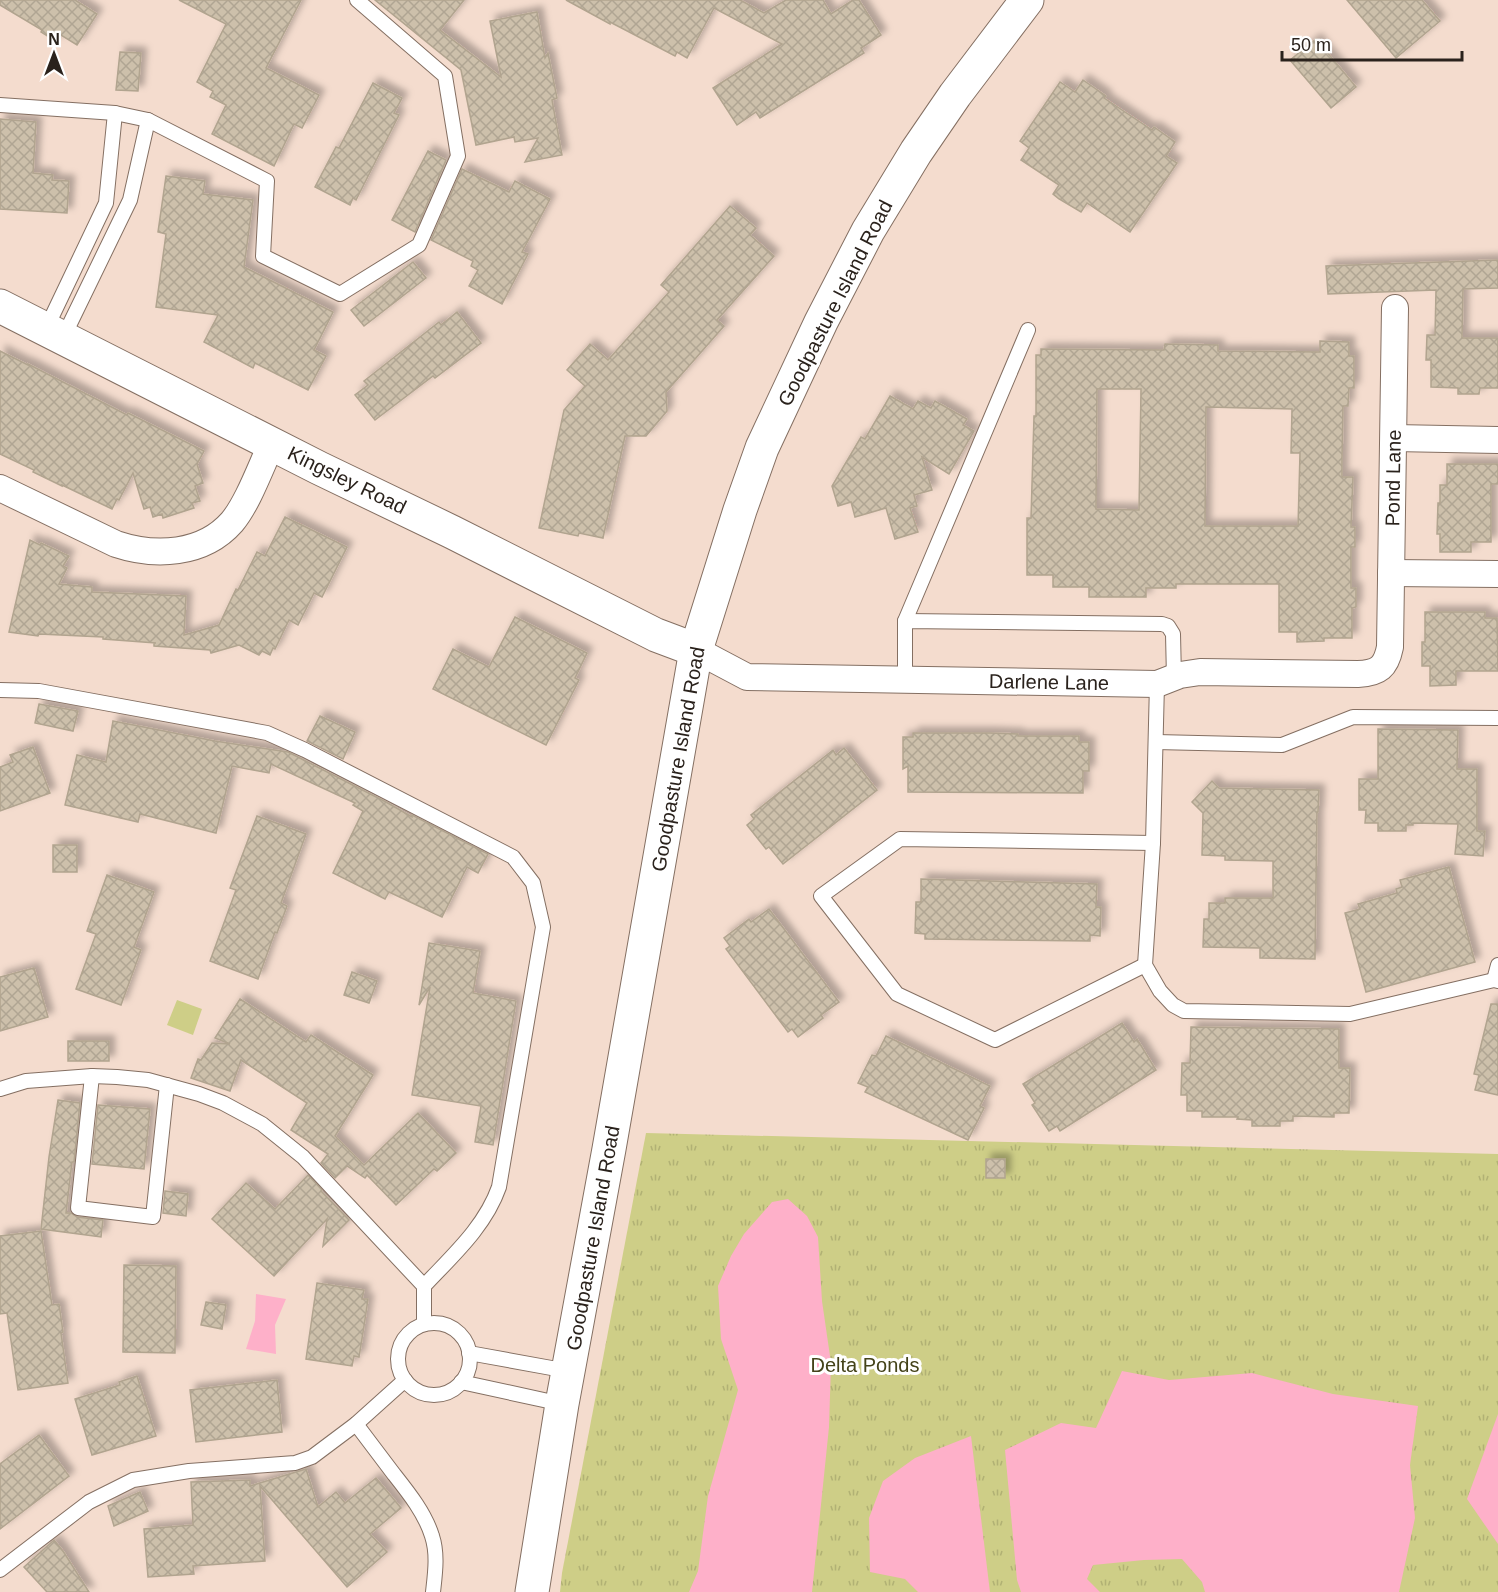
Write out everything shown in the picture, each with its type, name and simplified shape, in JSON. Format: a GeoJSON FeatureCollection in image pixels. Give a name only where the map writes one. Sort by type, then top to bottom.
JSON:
{"type":"FeatureCollection","features":[{"type":"Feature","properties":{"kind":"main road","name":"Goodpasture Island Road"},"geometry":{"type":"LineString","coordinates":[[532,1592],[562,1404],[696,651],[762,448],[821,322],[868,231],[916,152],[954,95],[1027,0]]}},
{"type":"Feature","properties":{"kind":"main road","name":"Kingsley Road"},"geometry":{"type":"LineString","coordinates":[[0,306],[319,468],[656,635],[696,651]]}},
{"type":"Feature","properties":{"kind":"street","name":"Pond Lane"},"geometry":{"type":"LineString","coordinates":[[1390,647],[1395,308]]}},
{"type":"Feature","properties":{"kind":"street"},"geometry":{"type":"LineString","coordinates":[[1394,438],[1498,440]]}},
{"type":"Feature","properties":{"kind":"street"},"geometry":{"type":"LineString","coordinates":[[0,488],[116,544],[134,550],[174,551],[194,547],[224,530],[241,508],[272,443]]}},
{"type":"Feature","properties":{"kind":"street"},"geometry":{"type":"LineString","coordinates":[[1391,573],[1498,574]]}},
{"type":"Feature","properties":{"kind":"street","name":"Darlene Lane"},"geometry":{"type":"LineString","coordinates":[[696,651],[747,677],[1165,681],[1200,672],[1367,674],[1383,666],[1388,658],[1390,647]]}},
{"type":"Feature","properties":{"kind":"lane"},"geometry":{"type":"LineString","coordinates":[[0,105],[115,113],[148,120],[267,181],[263,256],[340,294],[419,245],[458,156],[445,76],[357,0]]}},
{"type":"Feature","properties":{"kind":"lane"},"geometry":{"type":"LineString","coordinates":[[55,334],[106,203],[115,113]]}},
{"type":"Feature","properties":{"kind":"lane"},"geometry":{"type":"LineString","coordinates":[[55,334],[130,200],[148,120]]}},
{"type":"Feature","properties":{"kind":"lane"},"geometry":{"type":"LineString","coordinates":[[905,680],[905,621],[1028,330]]}},
{"type":"Feature","properties":{"kind":"lane"},"geometry":{"type":"LineString","coordinates":[[905,621],[1162,624],[1168,626],[1173,634],[1156,742],[1153,843],[1144,965],[1160,991],[1173,1005],[1184,1011],[1350,1014],[1496,981],[1498,965]]}},
{"type":"Feature","properties":{"kind":"lane"},"geometry":{"type":"LineString","coordinates":[[0,690],[39,691],[267,733],[305,750],[513,857],[533,883],[543,927],[499,1187],[493,1204],[467,1241],[424,1286]]}},
{"type":"Feature","properties":{"kind":"lane"},"geometry":{"type":"LineString","coordinates":[[1156,742],[1282,744],[1353,717],[1498,718]]}},
{"type":"Feature","properties":{"kind":"lane"},"geometry":{"type":"LineString","coordinates":[[1144,965],[995,1040],[897,994],[821,896],[900,838],[1153,843]]}},
{"type":"Feature","properties":{"kind":"lane"},"geometry":{"type":"LineString","coordinates":[[92,1076],[78,1208],[109,1212],[153,1217],[168,1085]]}},
{"type":"Feature","properties":{"kind":"lane"},"geometry":{"type":"LineString","coordinates":[[0,1089],[26,1081],[92,1076],[148,1080],[223,1103],[262,1124],[303,1157],[424,1286],[424,1324]]}},
{"type":"Feature","properties":{"kind":"lane"},"geometry":{"type":"LineString","coordinates":[[436,1323],[448,1326],[459,1333],[469,1353],[467,1371],[461,1382],[451,1390],[439,1394],[426,1394],[414,1389],[399,1370],[400,1345],[413,1329],[424,1324],[436,1323]]}},
{"type":"Feature","properties":{"kind":"lane"},"geometry":{"type":"LineString","coordinates":[[469,1353],[568,1371]]}},
{"type":"Feature","properties":{"kind":"lane"},"geometry":{"type":"LineString","coordinates":[[0,1569],[89,1502],[133,1480],[189,1472],[295,1463],[312,1457],[356,1424],[405,1380]]}},
{"type":"Feature","properties":{"kind":"lane"},"geometry":{"type":"LineString","coordinates":[[461,1382],[562,1404]]}},
{"type":"Feature","properties":{"kind":"lane"},"geometry":{"type":"LineString","coordinates":[[356,1424],[411,1497],[425,1520],[432,1537],[435,1555],[433,1592]]}},
{"type":"Feature","properties":{"kind":"green space"},"geometry":{"type":"Polygon","coordinates":[[[177,1000],[202,1009],[193,1035],[167,1025],[177,1000]]]}},
{"type":"Feature","properties":{"kind":"green space","name":"Delta Ponds"},"geometry":{"type":"Polygon","coordinates":[[[646,1133],[1498,1154],[1498,1592],[560,1592],[646,1133]]]}},
{"type":"Feature","properties":{"kind":"shaded area"},"geometry":{"type":"Polygon","coordinates":[[[788,1199],[807,1216],[818,1237],[822,1301],[831,1363],[829,1427],[812,1592],[689,1592],[698,1571],[708,1496],[738,1390],[721,1339],[718,1286],[744,1234],[772,1202],[788,1199]]]}},
{"type":"Feature","properties":{"kind":"shaded area"},"geometry":{"type":"Polygon","coordinates":[[[256,1294],[286,1299],[275,1325],[276,1354],[246,1349],[255,1321],[256,1294]]]}},
{"type":"Feature","properties":{"kind":"shaded area"},"geometry":{"type":"Polygon","coordinates":[[[1122,1371],[1169,1380],[1252,1373],[1333,1394],[1418,1406],[1410,1465],[1415,1518],[1399,1592],[1205,1592],[1202,1582],[1182,1559],[1093,1565],[1087,1579],[1100,1592],[1021,1592],[1017,1580],[1005,1450],[1061,1423],[1096,1428],[1122,1371]]]}},
{"type":"Feature","properties":{"kind":"shaded area"},"geometry":{"type":"Polygon","coordinates":[[[1498,1414],[1498,1544],[1467,1499],[1498,1414]]]}},
{"type":"Feature","properties":{"kind":"shaded area"},"geometry":{"type":"Polygon","coordinates":[[[971,1436],[990,1592],[918,1592],[905,1579],[870,1572],[869,1518],[883,1481],[915,1458],[971,1436]]]}},
{"type":"Feature","properties":{"kind":"building"},"geometry":{"type":"Polygon","coordinates":[[[0,0],[75,0],[97,14],[77,45],[61,35],[57,42],[41,32],[42,30],[0,5],[0,0]]]}},
{"type":"Feature","properties":{"kind":"building"},"geometry":{"type":"Polygon","coordinates":[[[179,0],[301,0],[266,68],[319,95],[302,128],[294,124],[274,166],[212,134],[226,105],[210,97],[213,91],[197,82],[226,24],[179,0]]]}},
{"type":"Feature","properties":{"kind":"building"},"geometry":{"type":"Polygon","coordinates":[[[375,0],[464,0],[440,30],[501,77],[490,21],[537,12],[545,58],[548,53],[557,98],[552,100],[562,155],[525,162],[538,138],[515,142],[514,137],[476,145],[461,70],[375,0]]]}},
{"type":"Feature","properties":{"kind":"building"},"geometry":{"type":"Polygon","coordinates":[[[566,0],[740,0],[764,13],[786,0],[823,0],[831,14],[853,0],[859,0],[881,35],[861,48],[864,53],[760,118],[756,112],[737,125],[713,88],[782,44],[714,8],[687,58],[677,52],[675,56],[566,0]]]}},
{"type":"Feature","properties":{"kind":"building"},"geometry":{"type":"Polygon","coordinates":[[[1347,0],[1422,0],[1440,21],[1396,58],[1347,0]]]}},
{"type":"Feature","properties":{"kind":"building"},"geometry":{"type":"Polygon","coordinates":[[[1316,39],[1356,87],[1331,108],[1290,60],[1316,39]]]}},
{"type":"Feature","properties":{"kind":"building"},"geometry":{"type":"Polygon","coordinates":[[[120,52],[141,53],[138,91],[116,90],[120,52]]]}},
{"type":"Feature","properties":{"kind":"building"},"geometry":{"type":"Polygon","coordinates":[[[1083,80],[1106,96],[1104,98],[1152,130],[1154,127],[1175,142],[1166,156],[1177,163],[1130,232],[1087,203],[1081,212],[1059,199],[1053,194],[1059,185],[1021,160],[1029,148],[1020,141],[1060,82],[1075,92],[1083,80]]]}},
{"type":"Feature","properties":{"kind":"building"},"geometry":{"type":"Polygon","coordinates":[[[373,83],[402,98],[394,113],[399,115],[356,200],[353,198],[350,205],[315,187],[336,147],[339,148],[373,83]]]}},
{"type":"Feature","properties":{"kind":"building"},"geometry":{"type":"Polygon","coordinates":[[[0,119],[36,122],[33,173],[53,175],[52,180],[69,181],[67,213],[0,209],[0,119]]]}},
{"type":"Feature","properties":{"kind":"building"},"geometry":{"type":"Polygon","coordinates":[[[428,151],[446,160],[415,232],[392,220],[428,151]]]}},
{"type":"Feature","properties":{"kind":"building"},"geometry":{"type":"Polygon","coordinates":[[[462,169],[509,192],[515,181],[550,199],[522,252],[528,254],[502,304],[469,286],[478,270],[471,266],[473,261],[431,240],[462,169]]]}},
{"type":"Feature","properties":{"kind":"building"},"geometry":{"type":"Polygon","coordinates":[[[166,176],[205,181],[203,194],[253,200],[244,267],[333,312],[314,350],[326,356],[308,390],[255,363],[253,368],[204,342],[218,315],[156,307],[166,234],[158,232],[166,176]]]}},
{"type":"Feature","properties":{"kind":"building"},"geometry":{"type":"Polygon","coordinates":[[[730,206],[756,228],[750,235],[774,256],[717,320],[724,326],[666,392],[667,411],[646,436],[625,436],[603,538],[579,533],[578,536],[539,528],[564,410],[585,386],[567,370],[590,344],[608,360],[669,292],[661,285],[730,206]]]}},
{"type":"Feature","properties":{"kind":"building"},"geometry":{"type":"Polygon","coordinates":[[[1498,260],[1498,288],[1463,289],[1462,338],[1498,338],[1498,388],[1480,388],[1479,394],[1458,394],[1458,388],[1431,387],[1431,360],[1426,360],[1427,335],[1435,335],[1436,290],[1328,294],[1326,266],[1498,260]]]}},
{"type":"Feature","properties":{"kind":"building"},"geometry":{"type":"Polygon","coordinates":[[[413,262],[426,278],[364,326],[351,310],[413,262]]]}},
{"type":"Feature","properties":{"kind":"building"},"geometry":{"type":"Polygon","coordinates":[[[457,312],[481,343],[375,420],[355,395],[368,385],[364,381],[439,322],[441,325],[457,312]]]}},
{"type":"Feature","properties":{"kind":"building"},"geometry":{"type":"Polygon","coordinates":[[[1320,341],[1349,342],[1349,356],[1354,356],[1354,388],[1349,388],[1348,406],[1343,406],[1342,458],[1342,477],[1353,477],[1351,527],[1355,527],[1355,547],[1351,547],[1351,588],[1356,588],[1356,607],[1352,608],[1352,638],[1324,638],[1324,641],[1297,642],[1297,632],[1279,632],[1279,584],[1176,584],[1176,588],[1146,588],[1146,597],[1089,597],[1089,587],[1053,587],[1053,575],[1027,575],[1027,518],[1031,518],[1034,416],[1036,416],[1036,355],[1041,355],[1041,349],[1164,350],[1165,344],[1218,345],[1218,351],[1320,352],[1320,341]],[[1097,389],[1096,509],[1139,510],[1141,389],[1097,389]],[[1206,407],[1205,526],[1298,526],[1300,453],[1291,453],[1292,409],[1206,407]]]}},
{"type":"Feature","properties":{"kind":"building"},"geometry":{"type":"Polygon","coordinates":[[[0,351],[204,451],[197,464],[203,483],[195,486],[200,501],[192,503],[194,508],[163,518],[162,514],[153,517],[150,507],[144,509],[133,473],[112,509],[0,454],[0,351]]]}},
{"type":"Feature","properties":{"kind":"building"},"geometry":{"type":"Polygon","coordinates":[[[890,396],[913,409],[918,401],[931,408],[935,401],[967,419],[963,425],[974,431],[949,474],[922,457],[932,490],[914,495],[917,506],[910,508],[918,532],[895,539],[886,508],[855,517],[851,502],[838,506],[832,486],[861,437],[865,439],[890,396]]]}},
{"type":"Feature","properties":{"kind":"building"},"geometry":{"type":"Polygon","coordinates":[[[1447,464],[1498,464],[1498,484],[1491,484],[1491,542],[1471,542],[1471,552],[1440,552],[1440,534],[1437,534],[1438,503],[1440,503],[1440,485],[1447,485],[1447,464]]]}},
{"type":"Feature","properties":{"kind":"building"},"geometry":{"type":"Polygon","coordinates":[[[285,517],[347,547],[322,597],[314,593],[298,625],[289,620],[270,655],[262,651],[259,655],[239,645],[211,653],[210,650],[154,646],[156,643],[103,639],[103,637],[39,634],[38,636],[9,632],[30,540],[69,556],[63,566],[67,568],[59,584],[92,587],[92,592],[186,596],[184,635],[219,625],[257,552],[265,556],[285,517]]]}},
{"type":"Feature","properties":{"kind":"building"},"geometry":{"type":"Polygon","coordinates":[[[1425,612],[1485,612],[1485,618],[1497,618],[1498,671],[1456,671],[1456,685],[1430,686],[1430,666],[1422,666],[1425,612]]]}},
{"type":"Feature","properties":{"kind":"building"},"geometry":{"type":"Polygon","coordinates":[[[515,617],[587,653],[575,678],[579,680],[546,745],[433,689],[453,649],[489,667],[515,617]]]}},
{"type":"Feature","properties":{"kind":"building"},"geometry":{"type":"Polygon","coordinates":[[[39,704],[78,711],[73,731],[35,723],[39,704]]]}},
{"type":"Feature","properties":{"kind":"building"},"geometry":{"type":"Polygon","coordinates":[[[320,716],[355,732],[343,759],[307,741],[320,716]]]}},
{"type":"Feature","properties":{"kind":"building"},"geometry":{"type":"Polygon","coordinates":[[[113,721],[215,741],[288,752],[488,854],[478,873],[467,867],[442,917],[389,892],[385,899],[333,873],[363,811],[353,805],[355,803],[271,764],[269,773],[232,766],[216,833],[140,814],[138,822],[65,805],[77,755],[106,762],[113,721]]]}},
{"type":"Feature","properties":{"kind":"building"},"geometry":{"type":"Polygon","coordinates":[[[1378,729],[1458,730],[1457,769],[1477,769],[1477,831],[1485,831],[1483,856],[1455,854],[1458,824],[1413,823],[1413,825],[1406,825],[1406,831],[1378,831],[1378,823],[1365,823],[1366,810],[1359,810],[1359,779],[1378,779],[1378,729]]]}},
{"type":"Feature","properties":{"kind":"building"},"geometry":{"type":"Polygon","coordinates":[[[913,733],[1079,736],[1079,742],[1089,742],[1089,771],[1083,771],[1083,793],[908,792],[908,766],[903,769],[903,737],[913,737],[913,733]]]}},
{"type":"Feature","properties":{"kind":"building"},"geometry":{"type":"Polygon","coordinates":[[[33,747],[50,793],[0,811],[0,767],[13,762],[10,755],[33,747]]]}},
{"type":"Feature","properties":{"kind":"building"},"geometry":{"type":"Polygon","coordinates":[[[844,748],[877,790],[783,864],[769,847],[766,849],[747,825],[754,819],[751,815],[833,750],[836,755],[844,748]]]}},
{"type":"Feature","properties":{"kind":"building"},"geometry":{"type":"Polygon","coordinates":[[[1212,781],[1219,788],[1319,790],[1315,959],[1260,958],[1260,948],[1203,947],[1204,919],[1209,919],[1209,903],[1225,903],[1225,898],[1273,898],[1273,861],[1225,860],[1225,856],[1202,855],[1203,813],[1192,802],[1212,781]]]}},
{"type":"Feature","properties":{"kind":"building"},"geometry":{"type":"Polygon","coordinates":[[[257,816],[306,834],[281,903],[287,906],[258,979],[210,961],[236,890],[230,888],[257,816]]]}},
{"type":"Feature","properties":{"kind":"building"},"geometry":{"type":"Polygon","coordinates":[[[53,845],[77,845],[77,872],[53,872],[53,845]]]}},
{"type":"Feature","properties":{"kind":"building"},"geometry":{"type":"Polygon","coordinates":[[[1449,867],[1475,962],[1366,992],[1345,913],[1360,909],[1358,904],[1397,893],[1396,889],[1402,887],[1400,880],[1449,867]]]}},
{"type":"Feature","properties":{"kind":"building"},"geometry":{"type":"Polygon","coordinates":[[[107,875],[154,892],[134,947],[141,950],[121,1005],[76,989],[96,934],[87,931],[107,875]]]}},
{"type":"Feature","properties":{"kind":"building"},"geometry":{"type":"Polygon","coordinates":[[[921,879],[1097,884],[1096,907],[1101,907],[1100,936],[1090,935],[1090,941],[925,939],[925,934],[915,933],[916,902],[921,902],[921,879]]]}},
{"type":"Feature","properties":{"kind":"building"},"geometry":{"type":"Polygon","coordinates":[[[769,909],[839,1002],[798,1037],[792,1029],[788,1032],[726,949],[730,946],[724,938],[749,919],[751,922],[769,909]]]}},
{"type":"Feature","properties":{"kind":"building"},"geometry":{"type":"Polygon","coordinates":[[[429,943],[480,951],[473,993],[516,1001],[493,1145],[475,1142],[481,1106],[412,1095],[430,987],[419,1005],[429,943]]]}},
{"type":"Feature","properties":{"kind":"building"},"geometry":{"type":"Polygon","coordinates":[[[34,968],[48,1017],[0,1031],[0,977],[34,968]]]}},
{"type":"Feature","properties":{"kind":"building"},"geometry":{"type":"Polygon","coordinates":[[[352,972],[377,981],[369,1003],[344,995],[352,972]]]}},
{"type":"Feature","properties":{"kind":"building"},"geometry":{"type":"Polygon","coordinates":[[[240,999],[306,1042],[311,1035],[373,1075],[335,1136],[364,1165],[418,1113],[456,1153],[437,1171],[434,1169],[396,1205],[367,1175],[365,1178],[347,1166],[335,1178],[321,1163],[328,1154],[291,1130],[307,1103],[241,1060],[230,1091],[191,1078],[198,1059],[201,1060],[212,1043],[230,1044],[215,1038],[240,999]]]}},
{"type":"Feature","properties":{"kind":"building"},"geometry":{"type":"Polygon","coordinates":[[[1491,1004],[1498,1004],[1498,1095],[1475,1090],[1479,1075],[1474,1074],[1491,1004]]]}},
{"type":"Feature","properties":{"kind":"building"},"geometry":{"type":"Polygon","coordinates":[[[1122,1023],[1134,1042],[1137,1039],[1156,1070],[1060,1131],[1057,1126],[1049,1131],[1032,1105],[1035,1103],[1023,1084],[1122,1023]]]}},
{"type":"Feature","properties":{"kind":"building"},"geometry":{"type":"Polygon","coordinates":[[[1191,1027],[1339,1029],[1339,1068],[1350,1068],[1349,1113],[1334,1113],[1334,1117],[1293,1116],[1293,1121],[1280,1121],[1280,1126],[1252,1126],[1252,1120],[1237,1119],[1238,1117],[1202,1117],[1202,1111],[1187,1111],[1187,1095],[1181,1095],[1182,1063],[1190,1063],[1191,1027]]]}},
{"type":"Feature","properties":{"kind":"building"},"geometry":{"type":"Polygon","coordinates":[[[886,1036],[990,1086],[980,1106],[984,1108],[968,1140],[865,1092],[868,1087],[858,1083],[872,1055],[876,1056],[886,1036]]]}},
{"type":"Feature","properties":{"kind":"building"},"geometry":{"type":"Polygon","coordinates":[[[68,1041],[109,1041],[109,1061],[68,1061],[68,1041]]]}},
{"type":"Feature","properties":{"kind":"building"},"geometry":{"type":"Polygon","coordinates":[[[58,1100],[80,1103],[66,1213],[77,1217],[103,1220],[101,1237],[41,1229],[58,1100]]]}},
{"type":"Feature","properties":{"kind":"building"},"geometry":{"type":"Polygon","coordinates":[[[98,1105],[150,1109],[144,1169],[92,1164],[98,1105]]]}},
{"type":"Feature","properties":{"kind":"building"},"geometry":{"type":"Polygon","coordinates":[[[986,1159],[1005,1159],[1005,1178],[986,1178],[986,1159]]]}},
{"type":"Feature","properties":{"kind":"building"},"geometry":{"type":"Polygon","coordinates":[[[308,1175],[349,1220],[323,1246],[327,1219],[274,1276],[212,1219],[246,1183],[275,1209],[308,1175]]]}},
{"type":"Feature","properties":{"kind":"building"},"geometry":{"type":"Polygon","coordinates":[[[165,1191],[188,1194],[186,1216],[163,1213],[165,1191]]]}},
{"type":"Feature","properties":{"kind":"building"},"geometry":{"type":"Polygon","coordinates":[[[41,1231],[52,1305],[59,1304],[68,1383],[18,1390],[7,1313],[0,1314],[0,1236],[41,1231]]]}},
{"type":"Feature","properties":{"kind":"building"},"geometry":{"type":"Polygon","coordinates":[[[124,1265],[176,1266],[175,1353],[123,1352],[124,1265]]]}},
{"type":"Feature","properties":{"kind":"building"},"geometry":{"type":"Polygon","coordinates":[[[317,1283],[364,1290],[362,1299],[368,1299],[359,1357],[354,1356],[352,1366],[306,1359],[317,1283]]]}},
{"type":"Feature","properties":{"kind":"building"},"geometry":{"type":"Polygon","coordinates":[[[206,1302],[226,1305],[222,1329],[201,1325],[206,1302]]]}},
{"type":"Feature","properties":{"kind":"building"},"geometry":{"type":"Polygon","coordinates":[[[137,1376],[156,1436],[92,1455],[75,1399],[120,1385],[119,1382],[137,1376]]]}},
{"type":"Feature","properties":{"kind":"building"},"geometry":{"type":"Polygon","coordinates":[[[277,1380],[282,1432],[196,1442],[190,1390],[277,1380]]]}},
{"type":"Feature","properties":{"kind":"building"},"geometry":{"type":"Polygon","coordinates":[[[39,1435],[69,1476],[0,1529],[0,1464],[39,1435]]]}},
{"type":"Feature","properties":{"kind":"building"},"geometry":{"type":"Polygon","coordinates":[[[306,1469],[318,1507],[336,1492],[345,1503],[376,1478],[401,1508],[370,1534],[387,1552],[347,1587],[260,1486],[265,1561],[193,1566],[194,1574],[148,1577],[144,1529],[193,1525],[191,1482],[250,1480],[250,1486],[306,1469]]]}},
{"type":"Feature","properties":{"kind":"building"},"geometry":{"type":"Polygon","coordinates":[[[140,1492],[148,1511],[114,1526],[108,1506],[140,1492]]]}},
{"type":"Feature","properties":{"kind":"building"},"geometry":{"type":"Polygon","coordinates":[[[54,1540],[89,1592],[47,1592],[24,1567],[54,1540]]]}}]}
